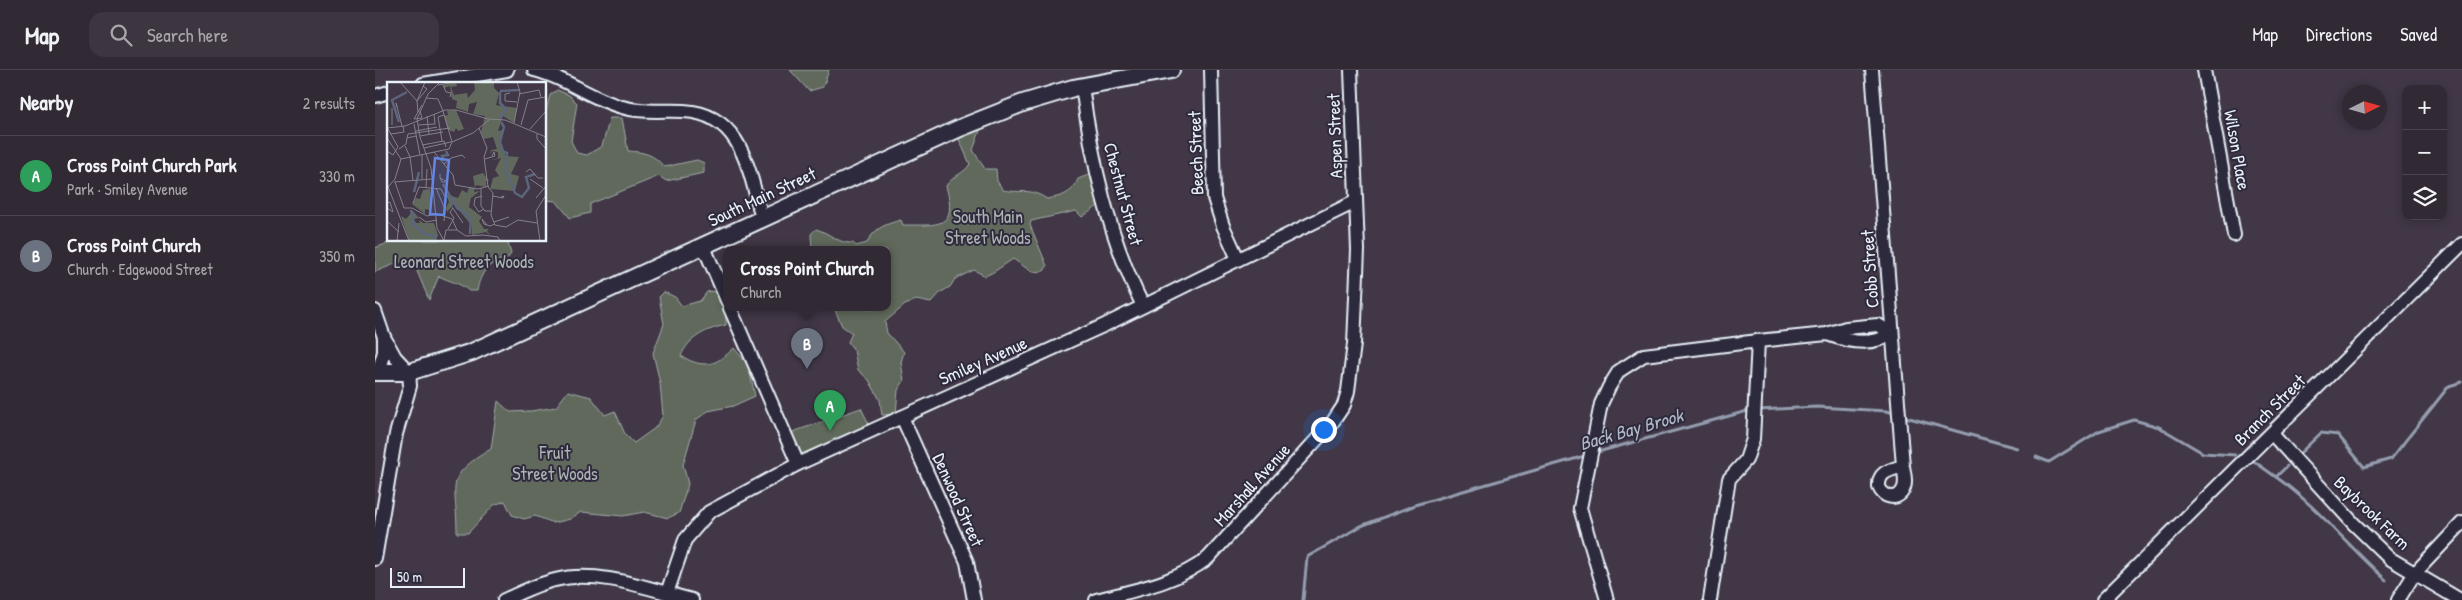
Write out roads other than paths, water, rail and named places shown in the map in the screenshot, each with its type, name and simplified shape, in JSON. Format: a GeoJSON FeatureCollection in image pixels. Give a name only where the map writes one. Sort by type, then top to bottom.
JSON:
{"type":"FeatureCollection","features":[{"type":"Feature","properties":{"kind":"main road","name":"South Main Street"},"geometry":{"type":"LineString","coordinates":[[376,372],[409,372],[481,348],[969,124],[1023,103],[1082,86],[1171,70]]}},
{"type":"Feature","properties":{"kind":"street"},"geometry":{"type":"LineString","coordinates":[[431,82],[462,74],[507,70]]}},
{"type":"Feature","properties":{"kind":"street"},"geometry":{"type":"LineString","coordinates":[[534,70],[549,73],[601,100],[625,108],[693,111],[718,120],[728,129],[741,151],[762,218]]}},
{"type":"Feature","properties":{"kind":"street","name":"Beech Street"},"geometry":{"type":"LineString","coordinates":[[1211,70],[1214,198],[1223,226],[1238,259]]}},
{"type":"Feature","properties":{"kind":"street","name":"Aspen Street"},"geometry":{"type":"LineString","coordinates":[[1351,70],[1355,202]]}},
{"type":"Feature","properties":{"kind":"street","name":"Cobb Street"},"geometry":{"type":"LineString","coordinates":[[1872,70],[1903,466]]}},
{"type":"Feature","properties":{"kind":"street","name":"Wilson Place"},"geometry":{"type":"LineString","coordinates":[[2205,70],[2234,235]]}},
{"type":"Feature","properties":{"kind":"street","name":"Chestnut Street"},"geometry":{"type":"LineString","coordinates":[[1082,86],[1087,126],[1106,210],[1127,273],[1143,306]]}},
{"type":"Feature","properties":{"kind":"street","name":"Smiley Avenue"},"geometry":{"type":"LineString","coordinates":[[667,594],[685,540],[709,512],[797,464],[1143,306],[1355,202]]}},
{"type":"Feature","properties":{"kind":"street","name":"Marshall Avenue"},"geometry":{"type":"LineString","coordinates":[[1096,600],[1171,580],[1196,568],[1208,558],[1332,422],[1343,405],[1352,373],[1358,250],[1355,202]]}},
{"type":"Feature","properties":{"kind":"street","name":"Branch Street"},"geometry":{"type":"LineString","coordinates":[[2103,600],[2462,244]]}},
{"type":"Feature","properties":{"kind":"street"},"geometry":{"type":"LineString","coordinates":[[703,245],[723,291]]}},
{"type":"Feature","properties":{"kind":"street"},"geometry":{"type":"LineString","coordinates":[[375,311],[384,336],[395,357],[409,372],[410,386],[396,434],[375,559]]}},
{"type":"Feature","properties":{"kind":"street"},"geometry":{"type":"LineString","coordinates":[[731,311],[797,464]]}},
{"type":"Feature","properties":{"kind":"street"},"geometry":{"type":"LineString","coordinates":[[1607,600],[1580,508],[1601,404],[1619,370],[1643,356],[1660,352],[1827,334],[1846,328],[1878,325],[1892,333]]}},
{"type":"Feature","properties":{"kind":"street"},"geometry":{"type":"LineString","coordinates":[[376,372],[384,352],[384,336]]}},
{"type":"Feature","properties":{"kind":"street"},"geometry":{"type":"LineString","coordinates":[[1710,600],[1729,479],[1746,460],[1753,439],[1757,341]]}},
{"type":"Feature","properties":{"kind":"street","name":"Denwood Street"},"geometry":{"type":"LineString","coordinates":[[902,417],[967,562],[975,600]]}},
{"type":"Feature","properties":{"kind":"street","name":"Baybrook Farm"},"geometry":{"type":"LineString","coordinates":[[2271,434],[2389,558],[2461,600]]}},
{"type":"Feature","properties":{"kind":"street"},"geometry":{"type":"LineString","coordinates":[[2398,600],[2415,573],[2462,522]]}},
{"type":"Feature","properties":{"kind":"street"},"geometry":{"type":"LineString","coordinates":[[504,600],[540,584],[575,577],[593,577],[692,600]]}},
{"type":"Feature","properties":{"kind":"waterway","name":"Back Bay Brook"},"geometry":{"type":"LineString","coordinates":[[2299,454],[2321,433],[2338,435],[2364,467],[2391,459],[2449,386],[2462,382]]}},
{"type":"Feature","properties":{"kind":"waterway","name":"Back Bay Brook"},"geometry":{"type":"LineString","coordinates":[[1758,410],[1817,407],[1887,411],[1896,414]]}},
{"type":"Feature","properties":{"kind":"waterway","name":"Back Bay Brook"},"geometry":{"type":"LineString","coordinates":[[1594,453],[1751,410]]}},
{"type":"Feature","properties":{"kind":"waterway","name":"Back Bay Brook"},"geometry":{"type":"LineString","coordinates":[[1902,416],[2017,448]]}},
{"type":"Feature","properties":{"kind":"waterway","name":"Back Bay Brook"},"geometry":{"type":"LineString","coordinates":[[2036,457],[2049,462],[2099,431],[2134,420],[2159,427],[2203,453],[2235,455]]}},
{"type":"Feature","properties":{"kind":"waterway","name":"Back Bay Brook"},"geometry":{"type":"LineString","coordinates":[[1303,600],[1307,557],[1361,526],[1418,504],[1588,455]]}},
{"type":"Feature","properties":{"kind":"waterway","name":"Back Bay Brook"},"geometry":{"type":"LineString","coordinates":[[2255,462],[2276,477],[2287,466]]}},
{"type":"Feature","properties":{"kind":"waterway"},"geometry":{"type":"LineString","coordinates":[[2276,477],[2319,513],[2386,580]]}},
{"type":"Feature","properties":{"kind":"place","name":"Cross Point Church"},"geometry":{"type":"Point","coordinates":[807,369]}},
{"type":"Feature","properties":{"kind":"place","name":"Cross Point Church Park"},"geometry":{"type":"Point","coordinates":[830,431]}},
{"type":"Feature","properties":{"kind":"park label","name":"South Main Street Woods"},"geometry":{"type":"Point","coordinates":[988,227]}},
{"type":"Feature","properties":{"kind":"park label","name":"Leonard Street Woods"},"geometry":{"type":"Point","coordinates":[464,262]}},
{"type":"Feature","properties":{"kind":"park label","name":"Fruit Street Woods"},"geometry":{"type":"Point","coordinates":[555,463]}}]}
